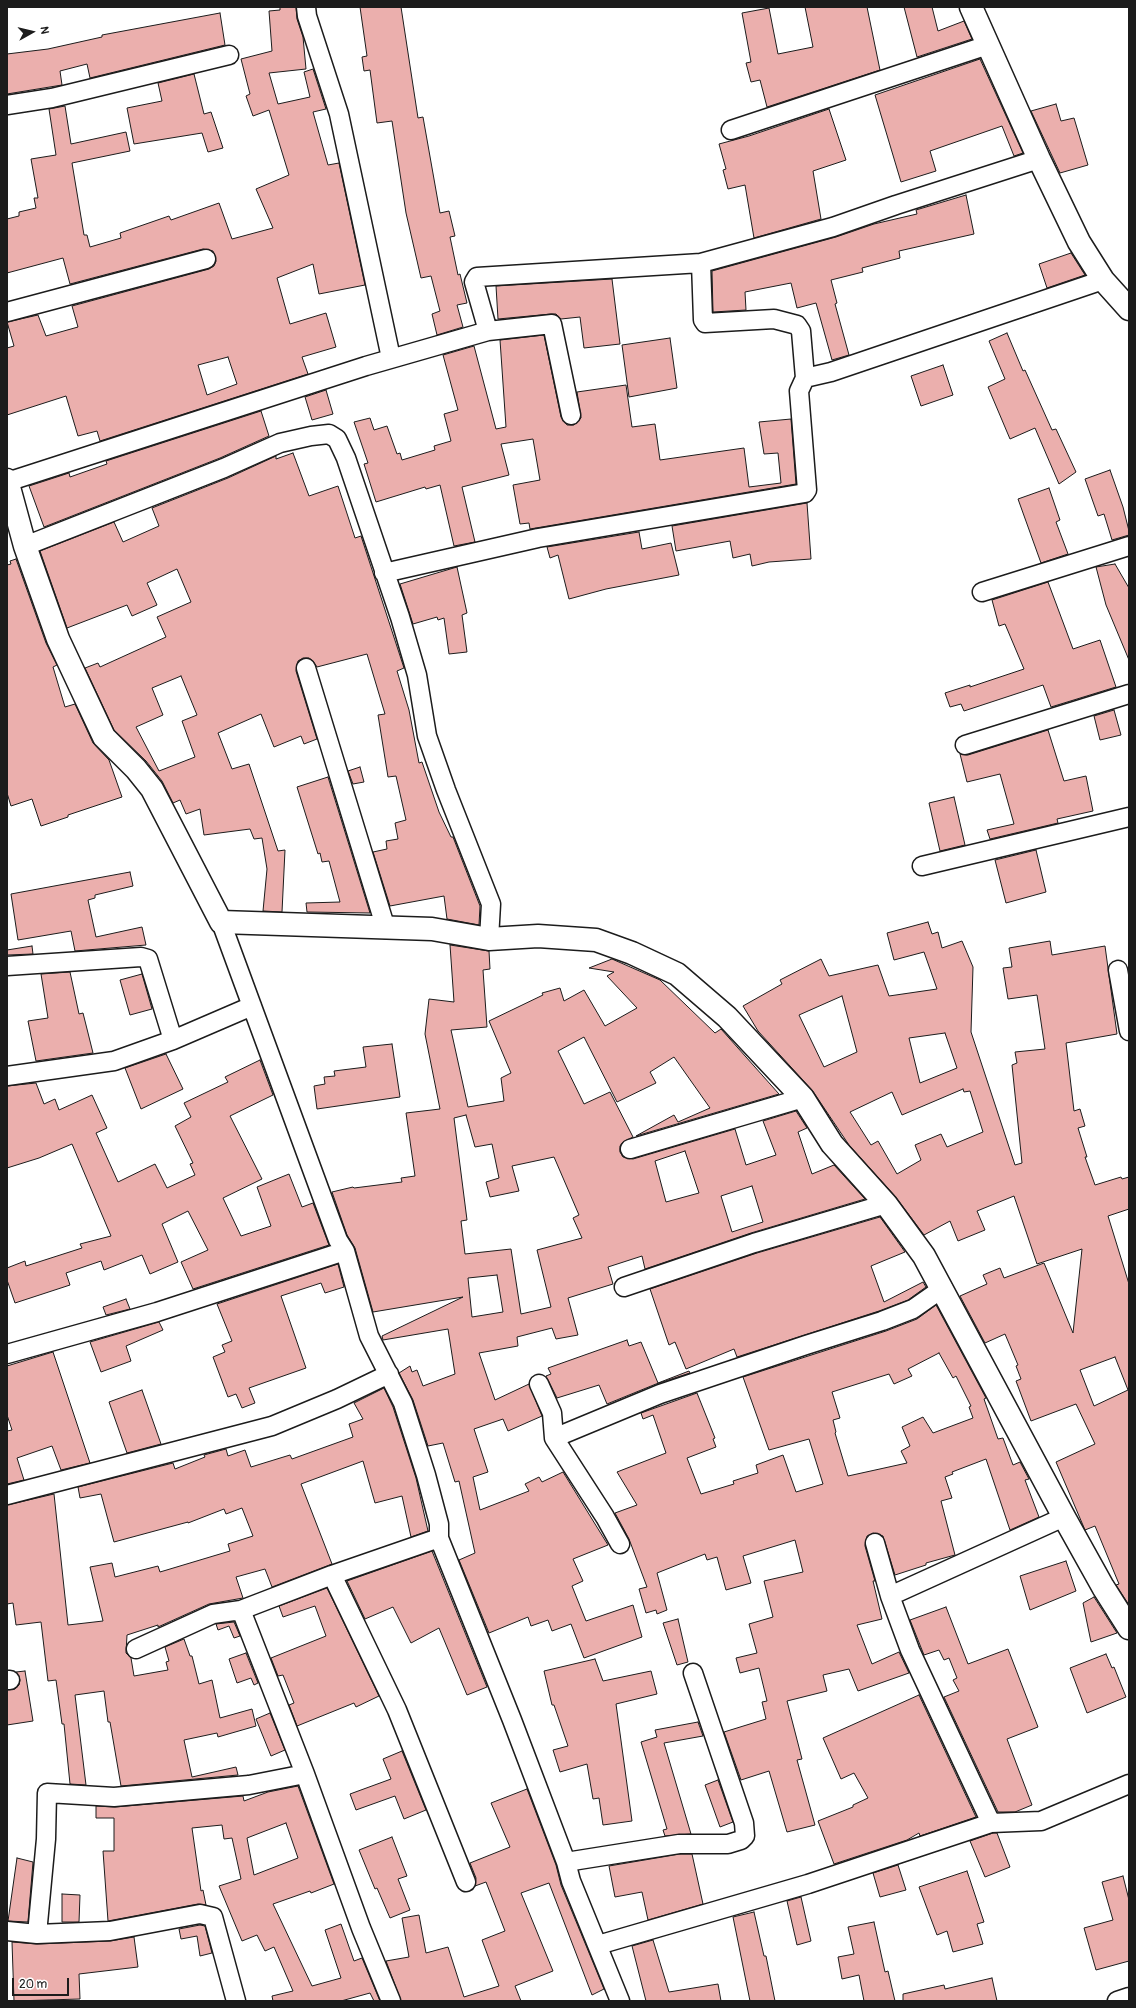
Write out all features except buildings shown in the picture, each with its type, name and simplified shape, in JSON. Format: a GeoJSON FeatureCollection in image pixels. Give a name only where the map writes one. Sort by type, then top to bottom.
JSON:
{"type":"FeatureCollection","features":[{"type":"Feature","properties":{"kind":"street"},"geometry":{"type":"LineString","coordinates":[[306,7],[307,16],[339,114],[391,358]]}},
{"type":"Feature","properties":{"kind":"street"},"geometry":{"type":"LineString","coordinates":[[971,7],[1039,159],[1079,242],[1104,280],[1129,309]]}},
{"type":"Feature","properties":{"kind":"street"},"geometry":{"type":"LineString","coordinates":[[731,130],[988,45]]}},
{"type":"Feature","properties":{"kind":"street"},"geometry":{"type":"LineString","coordinates":[[7,105],[52,98],[229,55]]}},
{"type":"Feature","properties":{"kind":"street"},"geometry":{"type":"LineString","coordinates":[[488,331],[474,282],[476,277],[701,263],[833,228],[896,205],[1039,159]]}},
{"type":"Feature","properties":{"kind":"street"},"geometry":{"type":"LineString","coordinates":[[7,312],[206,259]]}},
{"type":"Feature","properties":{"kind":"street"},"geometry":{"type":"LineString","coordinates":[[384,573],[538,538],[805,493],[807,490],[799,391],[805,378],[800,332],[797,325],[774,319],[705,323],[703,320],[701,263]]}},
{"type":"Feature","properties":{"kind":"street"},"geometry":{"type":"LineString","coordinates":[[805,378],[831,372],[1104,280]]}},
{"type":"Feature","properties":{"kind":"street"},"geometry":{"type":"LineString","coordinates":[[571,415],[552,324],[488,331],[391,358],[7,481],[25,546],[58,639],[104,737],[136,769],[152,789],[221,922],[338,1240],[345,1250],[368,1336],[403,1403],[426,1475],[439,1524],[439,1538],[512,1720],[566,1862],[571,1881],[620,2001]]}},
{"type":"Feature","properties":{"kind":"street"},"geometry":{"type":"LineString","coordinates":[[25,546],[224,468],[280,443],[311,436],[329,434],[337,439],[346,458],[400,617],[417,675],[427,736],[446,790],[491,904],[489,939]]}},
{"type":"Feature","properties":{"kind":"street"},"geometry":{"type":"LineString","coordinates":[[982,592],[1129,546]]}},
{"type":"Feature","properties":{"kind":"street"},"geometry":{"type":"LineString","coordinates":[[306,668],[386,929]]}},
{"type":"Feature","properties":{"kind":"street"},"geometry":{"type":"LineString","coordinates":[[965,745],[1129,694]]}},
{"type":"Feature","properties":{"kind":"street"},"geometry":{"type":"LineString","coordinates":[[922,866],[1129,816]]}},
{"type":"Feature","properties":{"kind":"street"},"geometry":{"type":"LineString","coordinates":[[221,922],[386,929],[432,929],[489,939],[538,936],[596,940],[632,953],[677,974],[727,1017],[803,1098],[832,1144],[886,1204],[924,1256],[943,1288],[1064,1517],[1103,1587],[1129,1628]]}},
{"type":"Feature","properties":{"kind":"street"},"geometry":{"type":"LineString","coordinates":[[7,966],[141,957],[148,959],[173,1040]]}},
{"type":"Feature","properties":{"kind":"street"},"geometry":{"type":"LineString","coordinates":[[1118,970],[1129,1031]]}},
{"type":"Feature","properties":{"kind":"street"},"geometry":{"type":"LineString","coordinates":[[7,1076],[114,1062],[173,1040],[252,1006]]}},
{"type":"Feature","properties":{"kind":"street"},"geometry":{"type":"LineString","coordinates":[[630,1149],[803,1098]]}},
{"type":"Feature","properties":{"kind":"street"},"geometry":{"type":"LineString","coordinates":[[624,1287],[754,1243],[886,1204]]}},
{"type":"Feature","properties":{"kind":"street"},"geometry":{"type":"LineString","coordinates":[[7,1354],[157,1312],[345,1250]]}},
{"type":"Feature","properties":{"kind":"street"},"geometry":{"type":"LineString","coordinates":[[554,1438],[660,1394],[799,1347],[882,1321],[913,1308],[943,1288]]}},
{"type":"Feature","properties":{"kind":"street"},"geometry":{"type":"LineString","coordinates":[[7,1495],[272,1426],[337,1399],[389,1374]]}},
{"type":"Feature","properties":{"kind":"street"},"geometry":{"type":"LineString","coordinates":[[539,1384],[552,1413],[554,1438],[605,1517],[620,1544]]}},
{"type":"Feature","properties":{"kind":"street"},"geometry":{"type":"LineString","coordinates":[[890,1596],[1064,1517]]}},
{"type":"Feature","properties":{"kind":"street"},"geometry":{"type":"LineString","coordinates":[[136,1649],[213,1614],[240,1610],[332,1575],[439,1538]]}},
{"type":"Feature","properties":{"kind":"street"},"geometry":{"type":"LineString","coordinates":[[875,1543],[890,1596],[910,1650],[991,1824]]}},
{"type":"Feature","properties":{"kind":"street"},"geometry":{"type":"LineString","coordinates":[[332,1575],[397,1710],[466,1882]]}},
{"type":"Feature","properties":{"kind":"street"},"geometry":{"type":"LineString","coordinates":[[240,1610],[305,1774],[360,1928],[391,2001]]}},
{"type":"Feature","properties":{"kind":"street"},"geometry":{"type":"LineString","coordinates":[[566,1862],[679,1844],[728,1844],[741,1840],[745,1836],[744,1824],[692,1673]]}},
{"type":"Feature","properties":{"kind":"street"},"geometry":{"type":"LineString","coordinates":[[37,1934],[46,1839],[47,1792],[114,1797],[249,1785],[305,1774]]}},
{"type":"Feature","properties":{"kind":"street"},"geometry":{"type":"LineString","coordinates":[[598,1945],[808,1884],[991,1824],[1041,1821],[1129,1784]]}},
{"type":"Feature","properties":{"kind":"street"},"geometry":{"type":"LineString","coordinates":[[7,1931],[37,1934],[110,1931],[200,1914],[213,1917],[236,2001]]}},
{"type":"Feature","properties":{"kind":"street"},"geometry":{"type":"LineString","coordinates":[[1117,2001],[1129,1997]]}}]}
